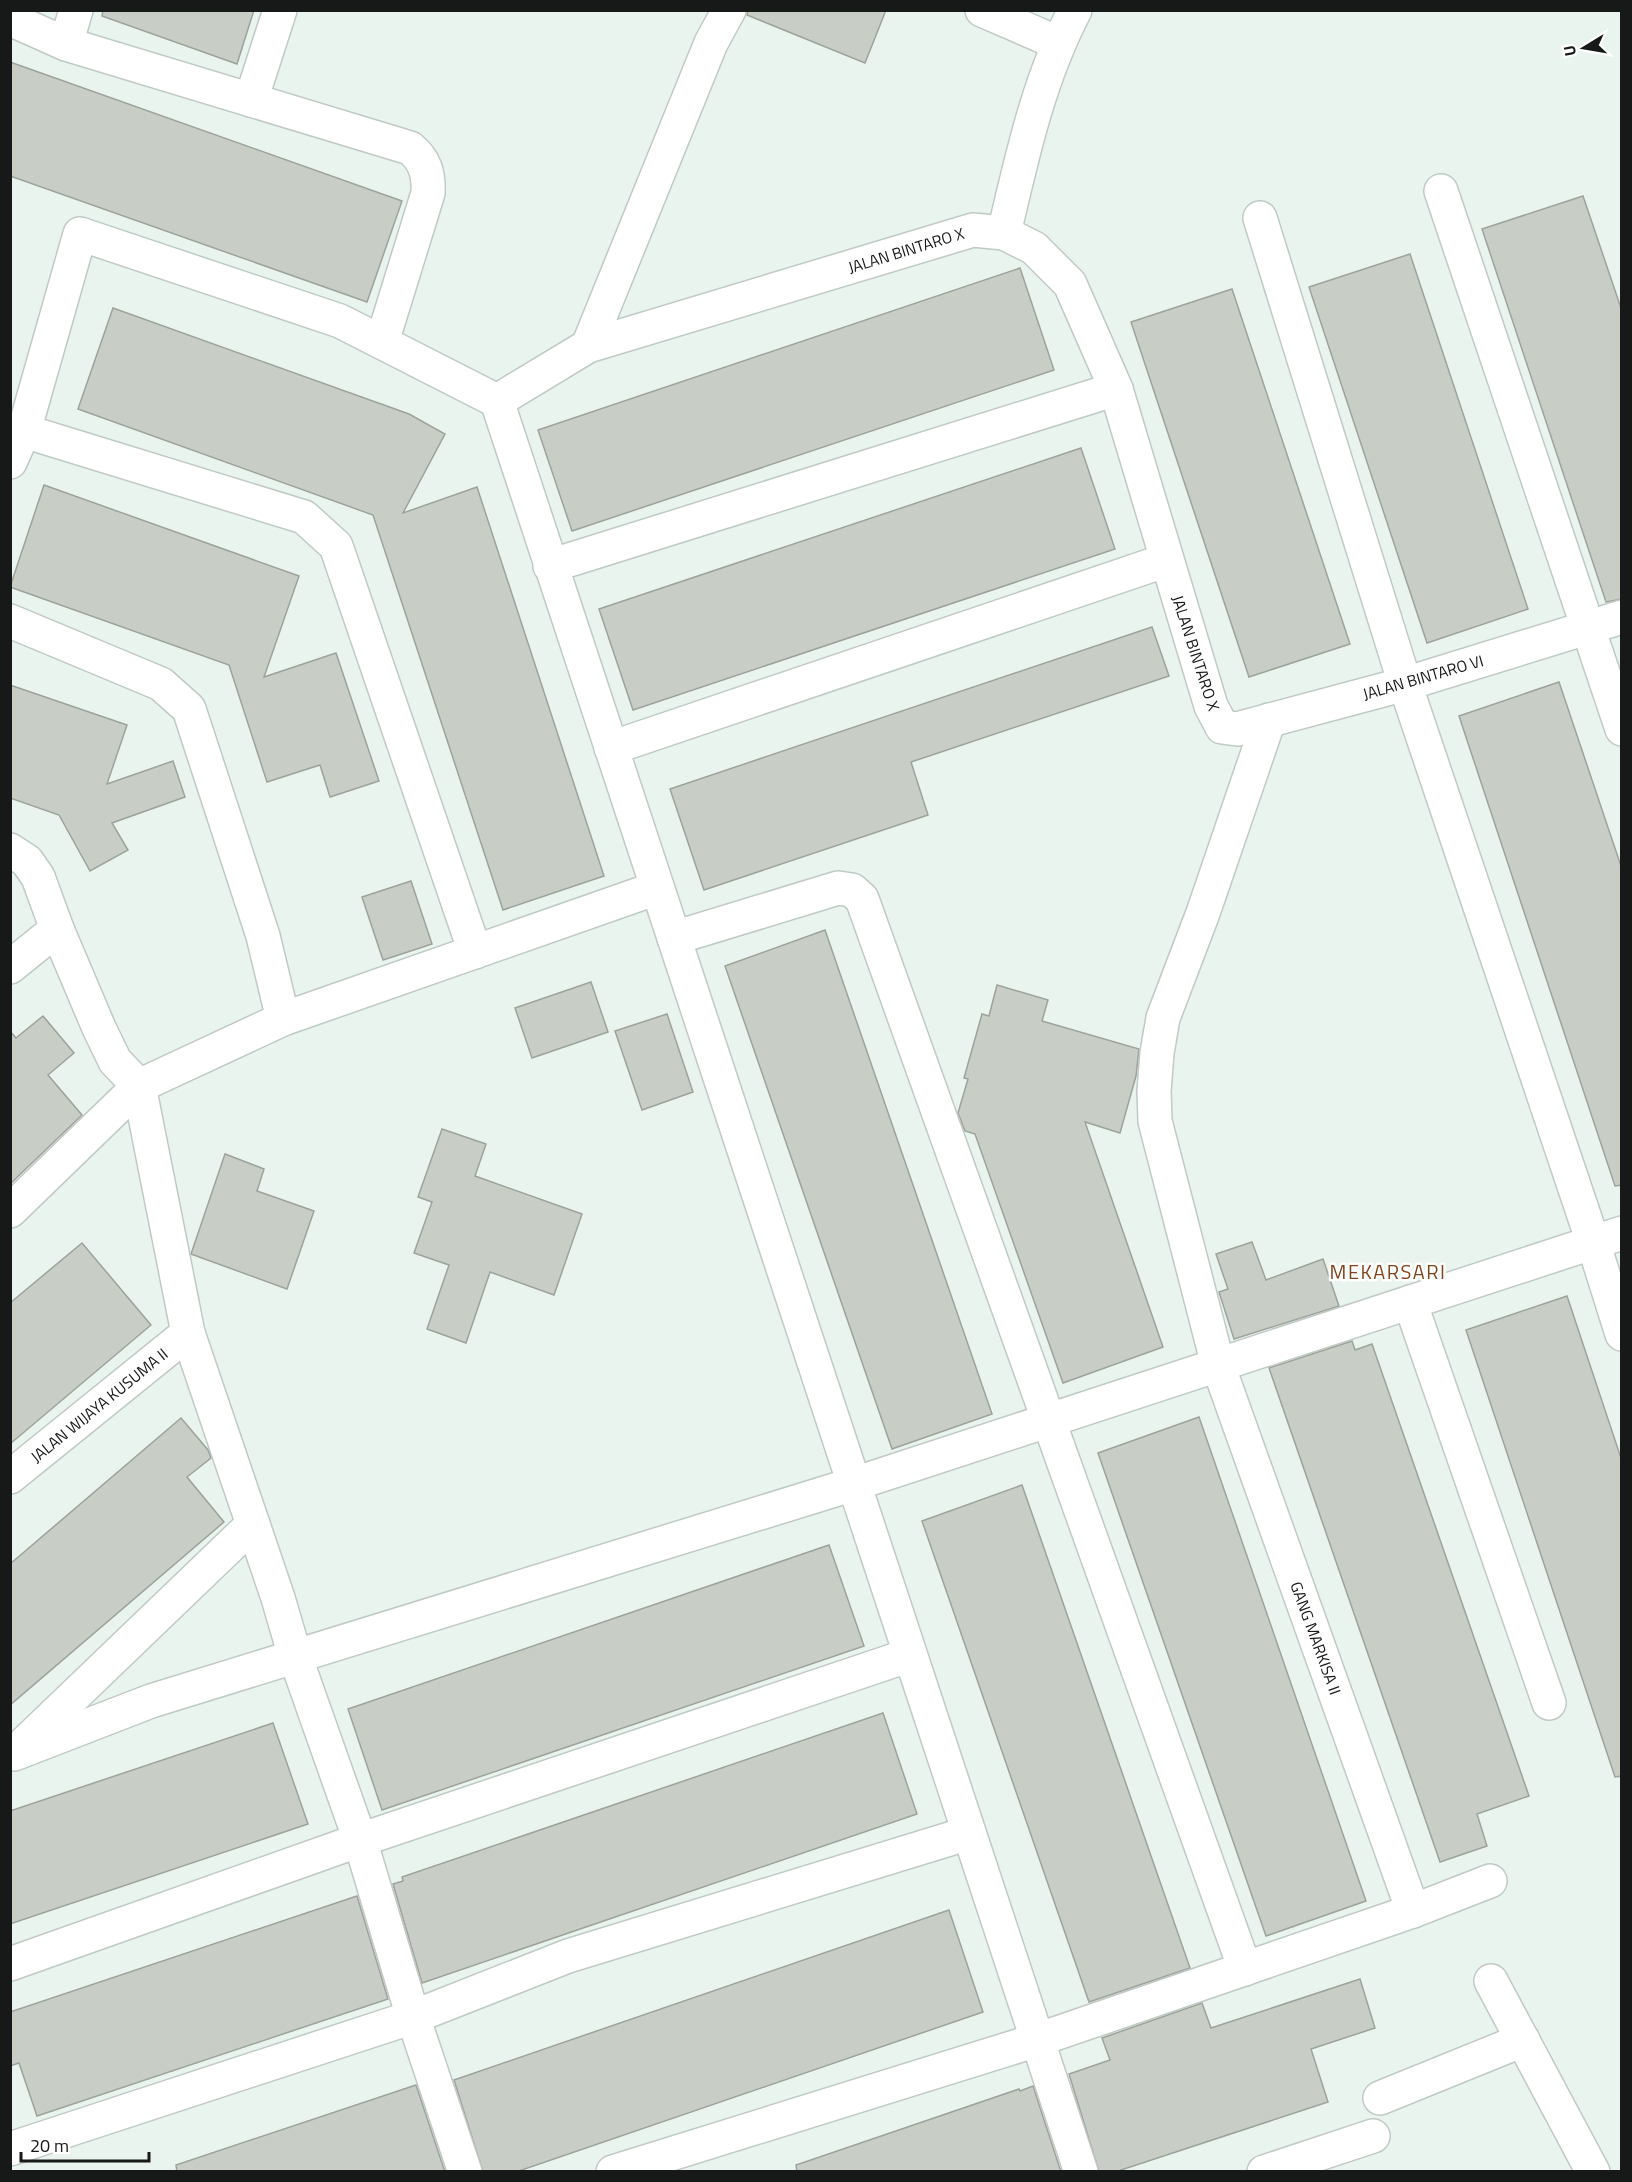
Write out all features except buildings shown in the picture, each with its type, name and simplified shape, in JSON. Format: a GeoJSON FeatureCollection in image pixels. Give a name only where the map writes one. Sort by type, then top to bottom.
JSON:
{"type":"FeatureCollection","features":[{"type":"Feature","properties":{"kind":"street"},"geometry":{"type":"LineString","coordinates":[[66,44],[76,10]]}},
{"type":"Feature","properties":{"kind":"street"},"geometry":{"type":"LineString","coordinates":[[251,100],[280,10]]}},
{"type":"Feature","properties":{"kind":"street"},"geometry":{"type":"LineString","coordinates":[[588,346],[711,43],[729,10]]}},
{"type":"Feature","properties":{"kind":"street"},"geometry":{"type":"LineString","coordinates":[[982,10],[1058,43]]}},
{"type":"Feature","properties":{"kind":"street"},"geometry":{"type":"LineString","coordinates":[[1004,233],[1029,127],[1058,43],[1075,10]]}},
{"type":"Feature","properties":{"kind":"street"},"geometry":{"type":"LineString","coordinates":[[10,19],[66,44],[410,148],[421,158],[426,169],[428,193],[382,342]]}},
{"type":"Feature","properties":{"kind":"street"},"geometry":{"type":"LineString","coordinates":[[1442,191],[1622,729]]}},
{"type":"Feature","properties":{"kind":"street"},"geometry":{"type":"LineString","coordinates":[[1260,218],[1405,684],[1607,1238],[1622,1334]]}},
{"type":"Feature","properties":{"kind":"street","name":"JALAN BINTARO X"},"geometry":{"type":"LineString","coordinates":[[497,401],[588,346],[973,230],[1004,233],[1034,248],[1070,284],[1116,389],[1211,706],[1222,727]]}},
{"type":"Feature","properties":{"kind":"street"},"geometry":{"type":"LineString","coordinates":[[10,462],[24,431],[80,234],[340,321],[497,401],[1081,2172]]}},
{"type":"Feature","properties":{"kind":"street"},"geometry":{"type":"LineString","coordinates":[[550,566],[1116,389]]}},
{"type":"Feature","properties":{"kind":"street"},"geometry":{"type":"LineString","coordinates":[[24,431],[304,517],[336,546],[475,952]]}},
{"type":"Feature","properties":{"kind":"street"},"geometry":{"type":"LineString","coordinates":[[611,748],[1167,560]]}},
{"type":"Feature","properties":{"kind":"street","name":"JALAN BINTARO VI"},"geometry":{"type":"LineString","coordinates":[[1222,727],[1237,729],[1405,684],[1622,617]]}},
{"type":"Feature","properties":{"kind":"street"},"geometry":{"type":"LineString","coordinates":[[10,621],[161,684],[189,709],[263,936],[283,1019]]}},
{"type":"Feature","properties":{"kind":"street","name":"GANG MARKISA II"},"geometry":{"type":"LineString","coordinates":[[1269,720],[1203,913],[1163,1018],[1154,1091],[1155,1121],[1218,1365],[1413,1911]]}},
{"type":"Feature","properties":{"kind":"street"},"geometry":{"type":"LineString","coordinates":[[10,850],[32,867],[43,886],[57,929],[99,1028],[115,1061],[139,1086],[188,1333],[295,1656],[360,1840],[413,2017],[465,2172]]}},
{"type":"Feature","properties":{"kind":"street"},"geometry":{"type":"LineString","coordinates":[[10,1211],[139,1086],[283,1019],[657,888]]}},
{"type":"Feature","properties":{"kind":"street"},"geometry":{"type":"LineString","coordinates":[[674,938],[838,888],[852,890],[862,899],[1245,1969]]}},
{"type":"Feature","properties":{"kind":"street"},"geometry":{"type":"LineString","coordinates":[[10,967],[57,929]]}},
{"type":"Feature","properties":{"kind":"street"},"geometry":{"type":"LineString","coordinates":[[12,1755],[151,1701],[854,1484],[1607,1238]]}},
{"type":"Feature","properties":{"kind":"street"},"geometry":{"type":"LineString","coordinates":[[1410,1302],[1549,1703]]}},
{"type":"Feature","properties":{"kind":"street","name":"JALAN WIJAYA KUSUMA II"},"geometry":{"type":"LineString","coordinates":[[10,1477],[188,1333]]}},
{"type":"Feature","properties":{"kind":"street"},"geometry":{"type":"LineString","coordinates":[[12,1755],[253,1524]]}},
{"type":"Feature","properties":{"kind":"street"},"geometry":{"type":"LineString","coordinates":[[10,1964],[360,1840],[910,1655]]}},
{"type":"Feature","properties":{"kind":"street"},"geometry":{"type":"LineString","coordinates":[[10,2149],[413,2017],[568,1956],[969,1833]]}},
{"type":"Feature","properties":{"kind":"street"},"geometry":{"type":"LineString","coordinates":[[613,2172],[1037,2040],[1413,1911],[1490,1881]]}},
{"type":"Feature","properties":{"kind":"street"},"geometry":{"type":"LineString","coordinates":[[1491,1981],[1593,2172]]}},
{"type":"Feature","properties":{"kind":"street"},"geometry":{"type":"LineString","coordinates":[[1380,2098],[1523,2040]]}},
{"type":"Feature","properties":{"kind":"street"},"geometry":{"type":"LineString","coordinates":[[1264,2172],[1374,2136]]}},
{"type":"Feature","properties":{"kind":"district","name":"MEKARSARI"},"geometry":{"type":"Point","coordinates":[1388,1271]}}]}
